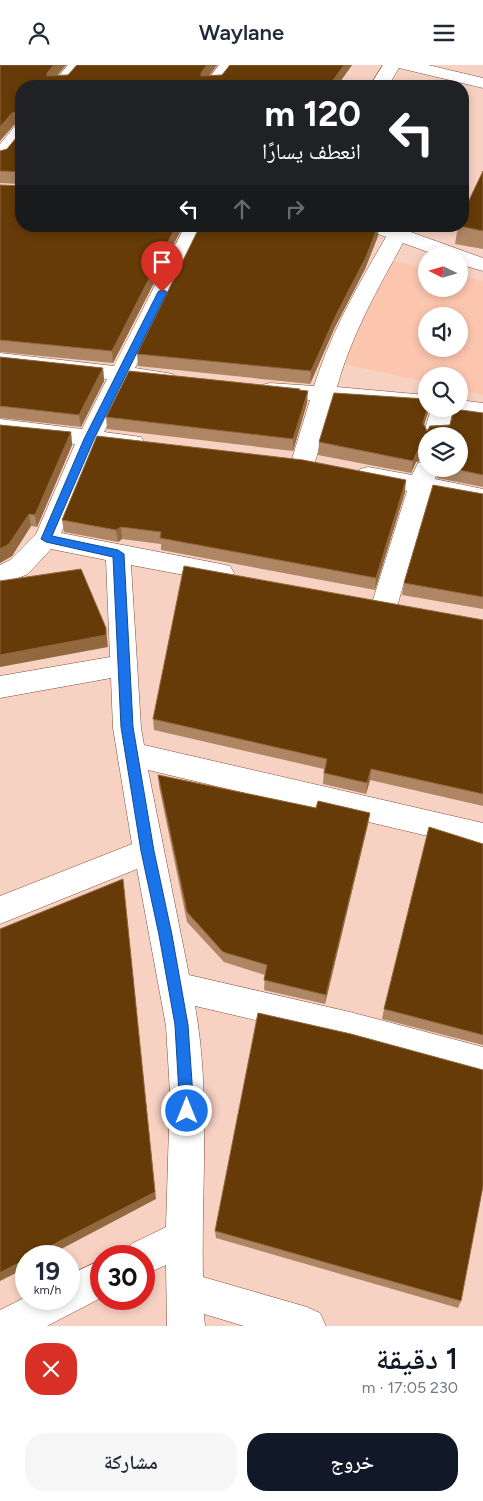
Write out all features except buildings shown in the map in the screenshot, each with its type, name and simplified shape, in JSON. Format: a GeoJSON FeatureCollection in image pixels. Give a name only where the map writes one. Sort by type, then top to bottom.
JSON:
{"type":"FeatureCollection","features":[{"type":"Feature","properties":{"kind":"street"},"geometry":{"type":"LineString","coordinates":[[64,80],[77,65]]}},
{"type":"Feature","properties":{"kind":"street"},"geometry":{"type":"LineString","coordinates":[[217,80],[228,65]]}},
{"type":"Feature","properties":{"kind":"street"},"geometry":{"type":"LineString","coordinates":[[383,80],[392,65]]}},
{"type":"Feature","properties":{"kind":"street"},"geometry":{"type":"LineString","coordinates":[[405,65],[483,83]]}},
{"type":"Feature","properties":{"kind":"street"},"geometry":{"type":"LineString","coordinates":[[0,156],[15,138]]}},
{"type":"Feature","properties":{"kind":"street"},"geometry":{"type":"LineString","coordinates":[[0,576],[19,567],[46,539],[89,439],[192,232]]}},
{"type":"Feature","properties":{"kind":"street"},"geometry":{"type":"LineString","coordinates":[[390,232],[430,247]]}},
{"type":"Feature","properties":{"kind":"street"},"geometry":{"type":"LineString","coordinates":[[303,462],[332,361],[357,306],[397,235]]}},
{"type":"Feature","properties":{"kind":"street"},"geometry":{"type":"LineString","coordinates":[[468,260],[483,265]]}},
{"type":"Feature","properties":{"kind":"street"},"geometry":{"type":"LineString","coordinates":[[0,359],[122,375],[188,381]]}},
{"type":"Feature","properties":{"kind":"street"},"geometry":{"type":"LineString","coordinates":[[253,388],[418,401]]}},
{"type":"Feature","properties":{"kind":"street"},"geometry":{"type":"LineString","coordinates":[[468,409],[483,411]]}},
{"type":"Feature","properties":{"kind":"street"},"geometry":{"type":"LineString","coordinates":[[0,427],[157,446]]}},
{"type":"Feature","properties":{"kind":"street"},"geometry":{"type":"LineString","coordinates":[[349,471],[418,477]]}},
{"type":"Feature","properties":{"kind":"street"},"geometry":{"type":"LineString","coordinates":[[385,603],[424,477],[483,497]]}},
{"type":"Feature","properties":{"kind":"street"},"geometry":{"type":"LineString","coordinates":[[46,539],[242,577]]}},
{"type":"Feature","properties":{"kind":"street"},"geometry":{"type":"LineString","coordinates":[[118,554],[127,727],[148,851],[182,1025],[187,1093],[184,1237],[186,1326]]}},
{"type":"Feature","properties":{"kind":"street"},"geometry":{"type":"LineString","coordinates":[[0,687],[124,665]]}},
{"type":"Feature","properties":{"kind":"street"},"geometry":{"type":"LineString","coordinates":[[131,754],[483,835]]}},
{"type":"Feature","properties":{"kind":"street"},"geometry":{"type":"LineString","coordinates":[[0,910],[148,851]]}},
{"type":"Feature","properties":{"kind":"street"},"geometry":{"type":"LineString","coordinates":[[175,987],[350,1027],[483,1063]]}},
{"type":"Feature","properties":{"kind":"street"},"geometry":{"type":"LineString","coordinates":[[155,1252],[184,1237]]}},
{"type":"Feature","properties":{"kind":"street"},"geometry":{"type":"LineString","coordinates":[[185,1290],[308,1326]]}},
{"type":"Feature","properties":{"kind":"street"},"geometry":{"type":"LineString","coordinates":[[7,1326],[39,1310]]}},
{"type":"Feature","properties":{"kind":"shaded area"},"geometry":{"type":"Polygon","coordinates":[[[388,260],[418,267],[418,297],[468,297],[468,278],[483,281],[483,395],[468,392],[468,367],[418,367],[418,380],[336,362],[388,260]]]}},
{"type":"Feature","properties":{"kind":"route"},"geometry":{"type":"LineString","coordinates":[[162,292],[89,439],[46,539],[118,554],[127,727],[148,851],[166,935],[182,1025],[187,1111]]}}]}
